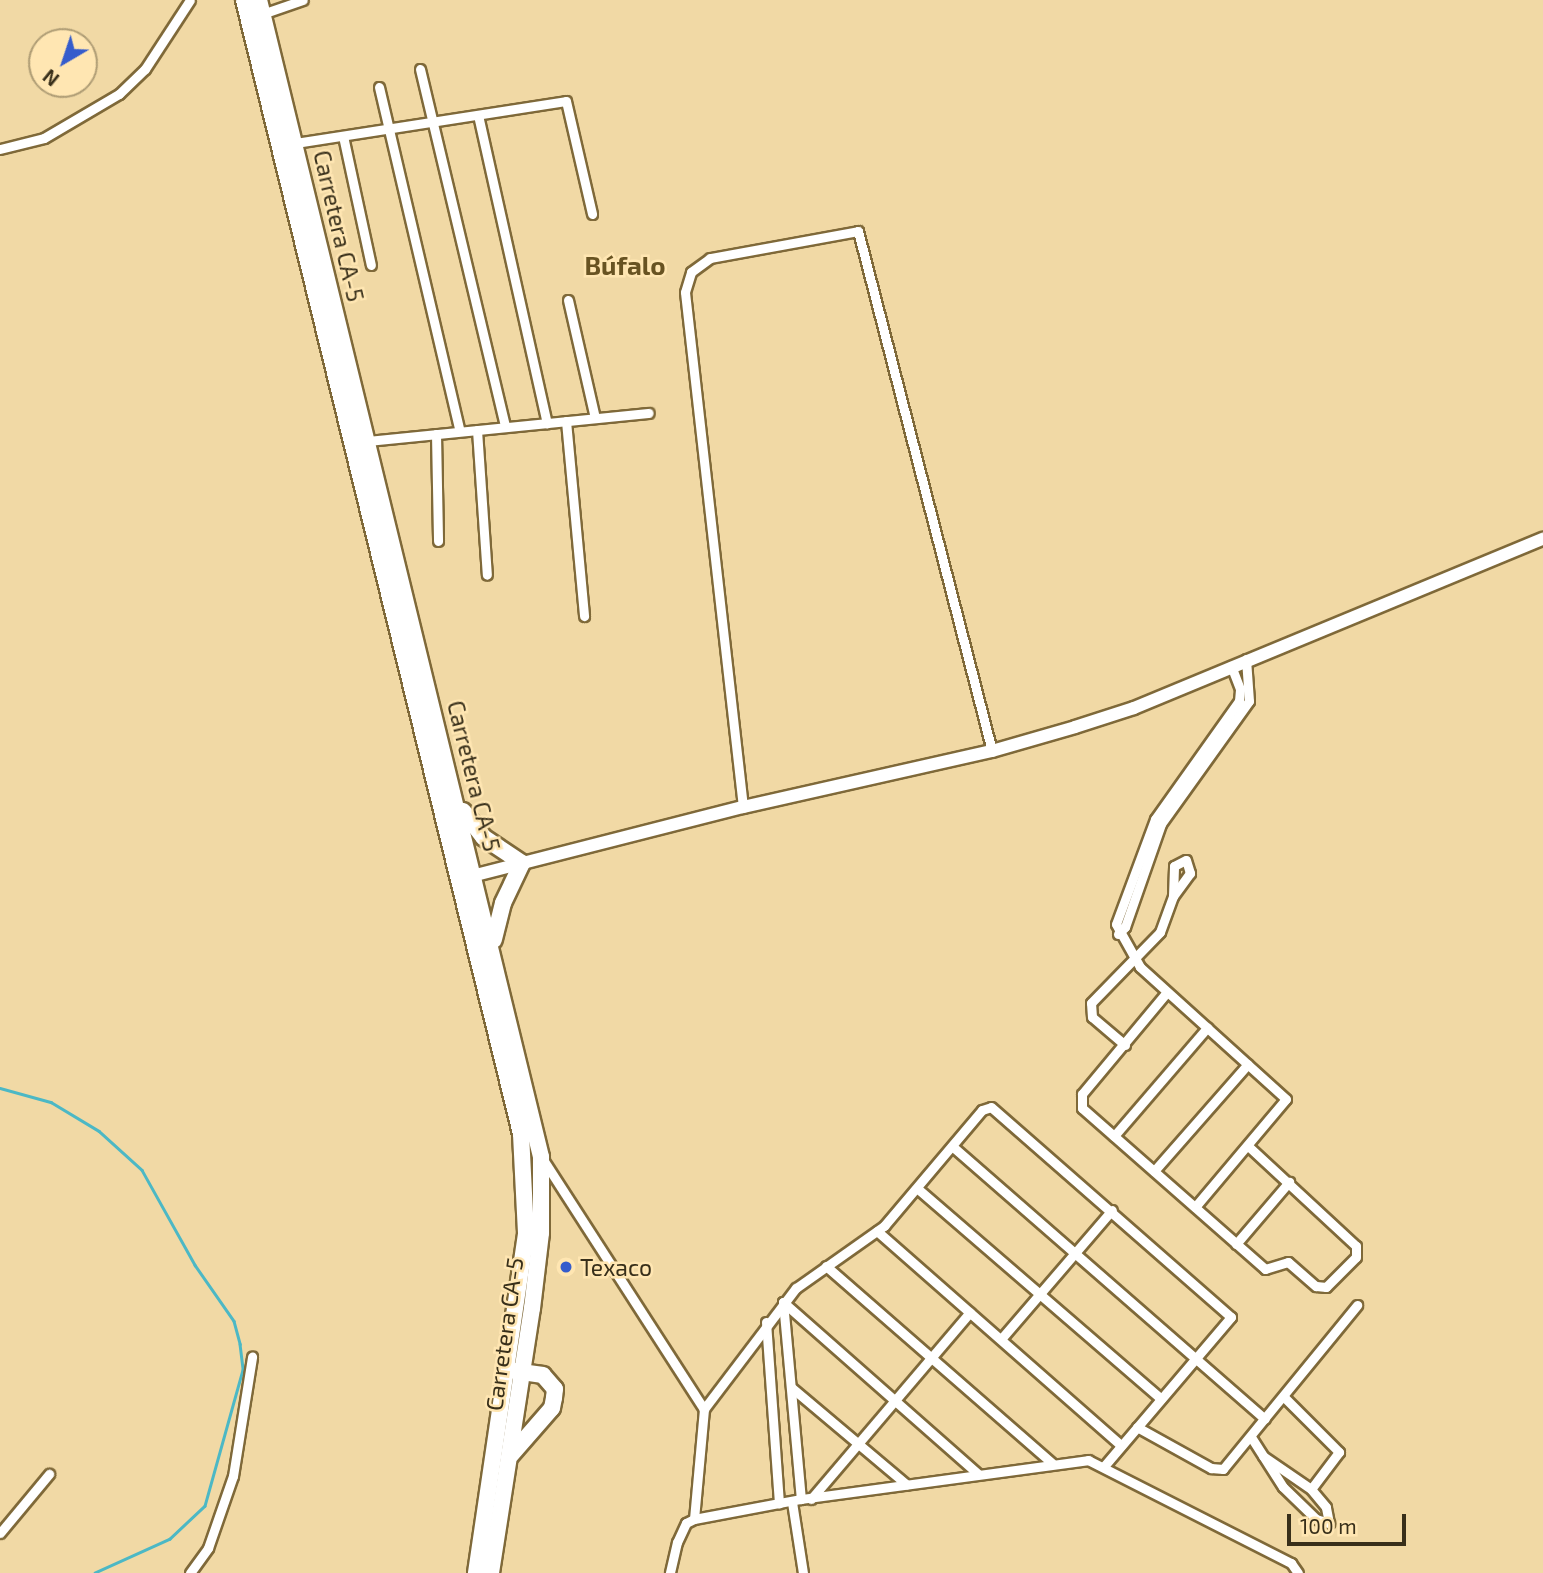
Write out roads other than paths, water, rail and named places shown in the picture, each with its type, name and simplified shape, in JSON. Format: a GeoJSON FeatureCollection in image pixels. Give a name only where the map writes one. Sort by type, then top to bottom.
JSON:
{"type":"FeatureCollection","features":[{"type":"Feature","properties":{"kind":"highway","name":"Carretera CA-5"},"geometry":{"type":"LineString","coordinates":[[244,0],[468,877],[521,1134],[526,1234],[510,1457],[491,1573]]}},
{"type":"Feature","properties":{"kind":"highway","name":"Carretera CA-5"},"geometry":{"type":"LineString","coordinates":[[260,7],[457,803],[468,877],[494,950],[541,1157],[541,1233],[476,1573]]}},
{"type":"Feature","properties":{"kind":"highway"},"geometry":{"type":"LineString","coordinates":[[275,120],[303,207],[311,210]]}},
{"type":"Feature","properties":{"kind":"highway"},"geometry":{"type":"LineString","coordinates":[[457,803],[483,837],[522,863],[503,903],[494,950]]}},
{"type":"Feature","properties":{"kind":"highway"},"geometry":{"type":"LineString","coordinates":[[510,1457],[552,1408],[554,1398],[550,1381],[516,1371]]}},
{"type":"Feature","properties":{"kind":"main road"},"geometry":{"type":"LineString","coordinates":[[468,877],[743,807],[992,751],[1134,708],[1245,659],[1543,539]]}},
{"type":"Feature","properties":{"kind":"street"},"geometry":{"type":"LineString","coordinates":[[0,149],[44,138],[119,94],[145,69],[190,0]]}},
{"type":"Feature","properties":{"kind":"street"},"geometry":{"type":"LineString","coordinates":[[260,7],[303,0]]}},
{"type":"Feature","properties":{"kind":"street"},"geometry":{"type":"LineString","coordinates":[[420,69],[505,427]]}},
{"type":"Feature","properties":{"kind":"street"},"geometry":{"type":"LineString","coordinates":[[379,87],[386,129],[460,432]]}},
{"type":"Feature","properties":{"kind":"street"},"geometry":{"type":"LineString","coordinates":[[295,143],[568,102],[592,214]]}},
{"type":"Feature","properties":{"kind":"street"},"geometry":{"type":"LineString","coordinates":[[478,115],[547,423]]}},
{"type":"Feature","properties":{"kind":"street"},"geometry":{"type":"LineString","coordinates":[[343,136],[371,265]]}},
{"type":"Feature","properties":{"kind":"street"},"geometry":{"type":"LineString","coordinates":[[743,807],[685,292],[691,272],[710,258],[858,231],[992,751]]}},
{"type":"Feature","properties":{"kind":"street"},"geometry":{"type":"LineString","coordinates":[[568,300],[595,418]]}},
{"type":"Feature","properties":{"kind":"street"},"geometry":{"type":"LineString","coordinates":[[367,441],[649,413]]}},
{"type":"Feature","properties":{"kind":"street"},"geometry":{"type":"LineString","coordinates":[[566,421],[584,616]]}},
{"type":"Feature","properties":{"kind":"street"},"geometry":{"type":"LineString","coordinates":[[477,430],[487,575]]}},
{"type":"Feature","properties":{"kind":"street"},"geometry":{"type":"LineString","coordinates":[[436,434],[438,541]]}},
{"type":"Feature","properties":{"kind":"street"},"geometry":{"type":"LineString","coordinates":[[1118,934],[1125,927],[1161,824],[1249,701],[1245,659]]}},
{"type":"Feature","properties":{"kind":"street"},"geometry":{"type":"LineString","coordinates":[[1195,1207],[1249,1147],[1286,1099],[1140,967],[1136,954],[1118,934],[1116,924],[1154,819],[1239,701],[1240,689],[1231,666]]}},
{"type":"Feature","properties":{"kind":"street"},"geometry":{"type":"LineString","coordinates":[[1125,1045],[1092,1017],[1090,1007],[1136,954],[1160,932],[1172,896]]}},
{"type":"Feature","properties":{"kind":"street"},"geometry":{"type":"LineString","coordinates":[[1167,992],[1080,1098],[1082,1108],[1265,1269],[1288,1262],[1322,1288],[1331,1284],[1356,1257],[1353,1243],[1249,1147]]}},
{"type":"Feature","properties":{"kind":"street"},"geometry":{"type":"LineString","coordinates":[[1114,1136],[1207,1028]]}},
{"type":"Feature","properties":{"kind":"street"},"geometry":{"type":"LineString","coordinates":[[1154,1171],[1248,1064]]}},
{"type":"Feature","properties":{"kind":"street"},"geometry":{"type":"LineString","coordinates":[[694,1519],[704,1409],[766,1322],[825,1266],[877,1231],[918,1189],[982,1111],[991,1107],[1229,1314],[1230,1321],[1104,1466]]}},
{"type":"Feature","properties":{"kind":"street"},"geometry":{"type":"LineString","coordinates":[[952,1146],[1265,1419]]}},
{"type":"Feature","properties":{"kind":"street"},"geometry":{"type":"LineString","coordinates":[[541,1157],[704,1409]]}},
{"type":"Feature","properties":{"kind":"street"},"geometry":{"type":"LineString","coordinates":[[1236,1244],[1289,1182]]}},
{"type":"Feature","properties":{"kind":"street"},"geometry":{"type":"LineString","coordinates":[[918,1189],[1161,1399]]}},
{"type":"Feature","properties":{"kind":"street"},"geometry":{"type":"LineString","coordinates":[[1001,1339],[1112,1210]]}},
{"type":"Feature","properties":{"kind":"street"},"geometry":{"type":"LineString","coordinates":[[877,1231],[1121,1444]]}},
{"type":"Feature","properties":{"kind":"street"},"geometry":{"type":"LineString","coordinates":[[825,1266],[1052,1463]]}},
{"type":"Feature","properties":{"kind":"street"},"geometry":{"type":"LineString","coordinates":[[783,1303],[801,1500],[803,1573]]}},
{"type":"Feature","properties":{"kind":"street"},"geometry":{"type":"LineString","coordinates":[[783,1303],[978,1474]]}},
{"type":"Feature","properties":{"kind":"street"},"geometry":{"type":"LineString","coordinates":[[1137,1427],[1215,1470],[1227,1467],[1357,1305]]}},
{"type":"Feature","properties":{"kind":"street"},"geometry":{"type":"LineString","coordinates":[[801,1500],[857,1443],[929,1356],[970,1312]]}},
{"type":"Feature","properties":{"kind":"street"},"geometry":{"type":"LineString","coordinates":[[766,1322],[779,1504]]}},
{"type":"Feature","properties":{"kind":"street"},"geometry":{"type":"LineString","coordinates":[[190,1573],[208,1548],[233,1476],[252,1357]]}},
{"type":"Feature","properties":{"kind":"street"},"geometry":{"type":"LineString","coordinates":[[792,1388],[906,1485]]}},
{"type":"Feature","properties":{"kind":"street"},"geometry":{"type":"LineString","coordinates":[[1284,1397],[1339,1452],[1311,1489]]}},
{"type":"Feature","properties":{"kind":"street"},"geometry":{"type":"LineString","coordinates":[[1251,1437],[1263,1456],[1288,1493],[1326,1524],[1329,1512],[1311,1489],[1263,1456]]}},
{"type":"Feature","properties":{"kind":"street"},"geometry":{"type":"LineString","coordinates":[[670,1573],[677,1542],[686,1523],[694,1519],[801,1500],[1088,1460],[1291,1563],[1298,1573]]}},
{"type":"Feature","properties":{"kind":"street"},"geometry":{"type":"LineString","coordinates":[[0,1533],[49,1474]]}},
{"type":"Feature","properties":{"kind":"waterway"},"geometry":{"type":"LineString","coordinates":[[0,1088],[51,1102],[99,1131],[142,1170],[195,1265],[234,1321],[240,1344],[243,1370],[205,1506],[170,1539],[95,1573]]}},
{"type":"Feature","properties":{"kind":"place","name":"Texaco"},"geometry":{"type":"Point","coordinates":[566,1267]}},
{"type":"Feature","properties":{"kind":"district","name":"Búfalo"},"geometry":{"type":"Point","coordinates":[625,265]}}]}
